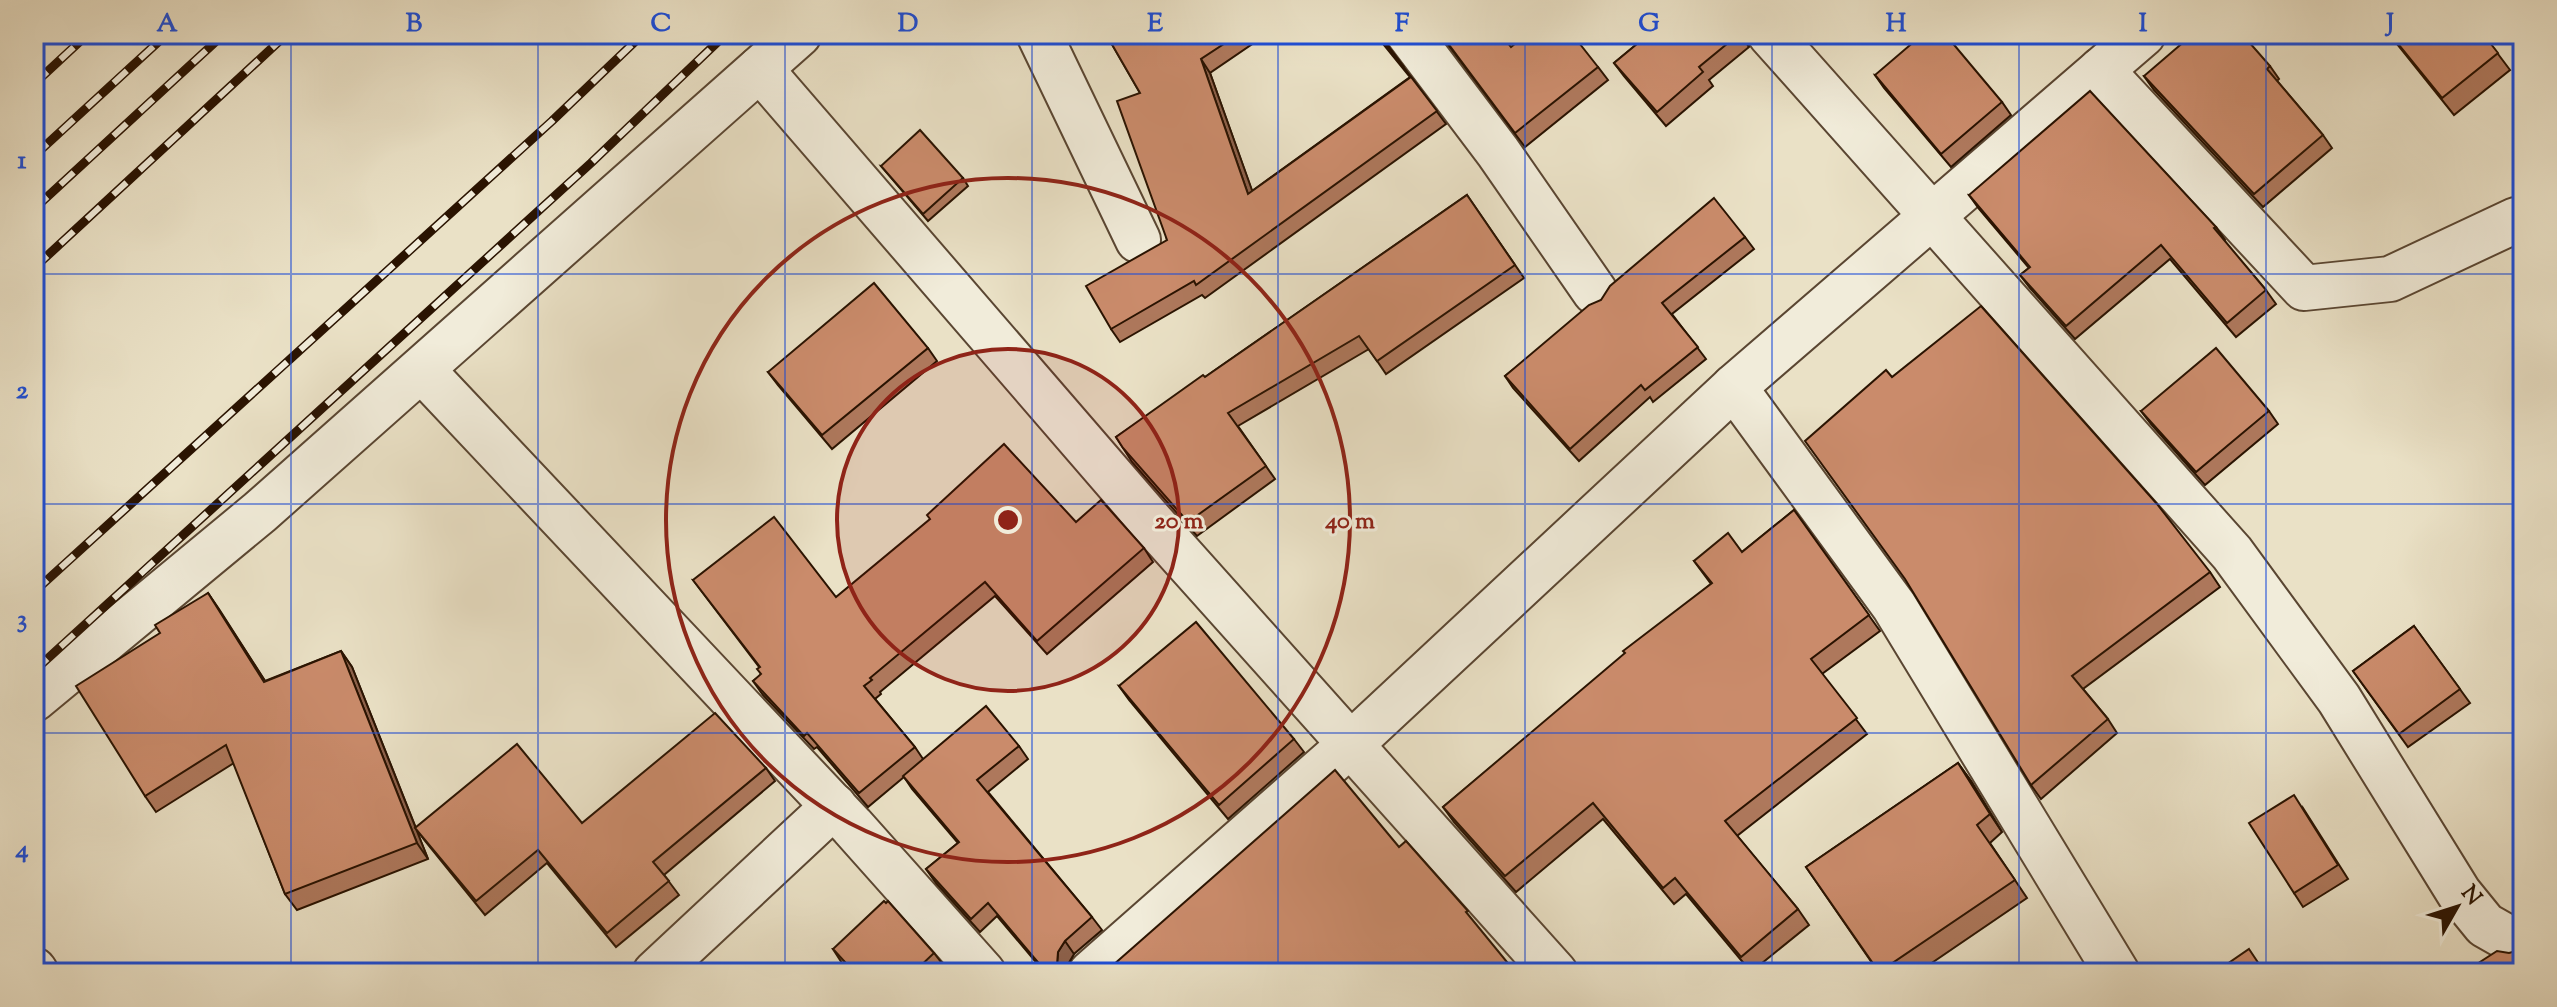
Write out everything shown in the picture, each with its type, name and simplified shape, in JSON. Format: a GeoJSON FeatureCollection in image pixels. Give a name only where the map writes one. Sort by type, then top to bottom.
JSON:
{"type":"FeatureCollection","features":[{"type":"Feature","properties":{"kind":"street"},"geometry":{"type":"LineString","coordinates":[[34,699],[260,512],[799,34]]}},
{"type":"Feature","properties":{"kind":"street"},"geometry":{"type":"LineString","coordinates":[[1039,34],[1138,240]]}},
{"type":"Feature","properties":{"kind":"street"},"geometry":{"type":"LineString","coordinates":[[1409,34],[1498,152],[1595,292]]}},
{"type":"Feature","properties":{"kind":"street"},"geometry":{"type":"LineString","coordinates":[[1770,34],[2232,553],[2339,699],[2459,893],[2485,925],[2515,942],[2523,941]]}},
{"type":"Feature","properties":{"kind":"street"},"geometry":{"type":"LineString","coordinates":[[1091,973],[1351,744],[1734,387],[2143,34]]}},
{"type":"Feature","properties":{"kind":"street"},"geometry":{"type":"LineString","coordinates":[[760,69],[1154,525],[1555,973]]}},
{"type":"Feature","properties":{"kind":"street"},"geometry":{"type":"LineString","coordinates":[[2101,70],[2304,288],[2390,279],[2516,220],[2523,223]]}},
{"type":"Feature","properties":{"kind":"street"},"geometry":{"type":"LineString","coordinates":[[422,370],[834,806],[983,973]]}},
{"type":"Feature","properties":{"kind":"street"},"geometry":{"type":"LineString","coordinates":[[1734,387],[1894,606],[2117,973]]}},
{"type":"Feature","properties":{"kind":"street"},"geometry":{"type":"LineString","coordinates":[[655,973],[834,806]]}},
{"type":"Feature","properties":{"kind":"building"},"geometry":{"type":"Polygon","coordinates":[[[1106,34],[1239,34],[1201,59],[1248,194],[1411,77],[1437,111],[1196,285],[1194,281],[1111,329],[1086,286],[1167,240],[1117,101],[1140,93],[1106,34]]]}},
{"type":"Feature","properties":{"kind":"building"},"geometry":{"type":"Polygon","coordinates":[[[1441,34],[1501,34],[1511,47],[1527,34],[1572,34],[1598,67],[1515,133],[1441,34]]]}},
{"type":"Feature","properties":{"kind":"building"},"geometry":{"type":"Polygon","coordinates":[[[1649,34],[1739,34],[1699,67],[1703,72],[1657,112],[1614,63],[1649,34]]]}},
{"type":"Feature","properties":{"kind":"building"},"geometry":{"type":"Polygon","coordinates":[[[1923,34],[1945,34],[2002,102],[1941,154],[1875,75],[1923,34]]]}},
{"type":"Feature","properties":{"kind":"building"},"geometry":{"type":"Polygon","coordinates":[[[2193,34],[2242,34],[2323,135],[2254,194],[2144,76],[2193,34]]]}},
{"type":"Feature","properties":{"kind":"building"},"geometry":{"type":"Polygon","coordinates":[[[2390,34],[2483,34],[2498,53],[2442,98],[2390,34]]]}},
{"type":"Feature","properties":{"kind":"building"},"geometry":{"type":"Polygon","coordinates":[[[2090,91],[2216,227],[2266,290],[2227,323],[2161,245],[2066,326],[2020,275],[2030,267],[1969,195],[2090,91]]]}},
{"type":"Feature","properties":{"kind":"building"},"geometry":{"type":"Polygon","coordinates":[[[920,130],[963,178],[923,214],[881,166],[920,130]]]}},
{"type":"Feature","properties":{"kind":"building"},"geometry":{"type":"Polygon","coordinates":[[[1467,195],[1515,265],[1377,361],[1359,336],[1228,413],[1266,466],[1188,522],[1116,437],[1467,195]]]}},
{"type":"Feature","properties":{"kind":"building"},"geometry":{"type":"Polygon","coordinates":[[[1714,198],[1745,237],[1662,303],[1698,347],[1645,390],[1641,385],[1570,449],[1505,376],[1589,305],[1601,300],[1610,286],[1714,198]]]}},
{"type":"Feature","properties":{"kind":"building"},"geometry":{"type":"Polygon","coordinates":[[[874,283],[928,348],[822,435],[768,372],[874,283]]]}},
{"type":"Feature","properties":{"kind":"building"},"geometry":{"type":"Polygon","coordinates":[[[1981,306],[2157,504],[2210,572],[2072,676],[2108,719],[2031,785],[1905,579],[1805,441],[1886,370],[1892,377],[1981,306]]]}},
{"type":"Feature","properties":{"kind":"building"},"geometry":{"type":"Polygon","coordinates":[[[2216,348],[2269,411],[2196,472],[2141,411],[2216,348]]]}},
{"type":"Feature","properties":{"kind":"building"},"geometry":{"type":"Polygon","coordinates":[[[1004,444],[1076,522],[1101,500],[1144,548],[1037,641],[985,582],[870,678],[872,680],[864,686],[915,747],[859,793],[807,733],[804,736],[753,681],[761,674],[757,669],[760,667],[693,580],[774,517],[836,597],[930,519],[927,515],[1004,444]]]}},
{"type":"Feature","properties":{"kind":"building"},"geometry":{"type":"Polygon","coordinates":[[[1794,510],[1869,615],[1811,659],[1857,718],[1725,821],[1798,909],[1741,957],[1675,878],[1663,888],[1593,803],[1505,876],[1443,807],[1625,653],[1623,651],[1712,583],[1694,561],[1728,533],[1742,552],[1794,510]]]}},
{"type":"Feature","properties":{"kind":"building"},"geometry":{"type":"Polygon","coordinates":[[[208,593],[264,682],[341,651],[417,843],[285,894],[226,745],[145,796],[76,686],[160,633],[155,625],[208,593]]]}},
{"type":"Feature","properties":{"kind":"building"},"geometry":{"type":"Polygon","coordinates":[[[1196,622],[1294,739],[1219,805],[1119,686],[1196,622]]]}},
{"type":"Feature","properties":{"kind":"building"},"geometry":{"type":"Polygon","coordinates":[[[2414,626],[2460,689],[2399,734],[2353,671],[2414,626]]]}},
{"type":"Feature","properties":{"kind":"building"},"geometry":{"type":"Polygon","coordinates":[[[986,706],[1019,746],[977,780],[1092,917],[1065,941],[1058,952],[1057,965],[1061,973],[1047,973],[988,903],[971,919],[926,869],[959,842],[903,776],[986,706]]]}},
{"type":"Feature","properties":{"kind":"building"},"geometry":{"type":"Polygon","coordinates":[[[715,713],[766,768],[653,862],[669,881],[607,933],[538,850],[476,901],[415,828],[517,744],[582,823],[715,713]]]}},
{"type":"Feature","properties":{"kind":"building"},"geometry":{"type":"Polygon","coordinates":[[[1958,763],[1990,814],[1977,825],[2015,880],[1879,972],[1806,867],[1958,763]]]}},
{"type":"Feature","properties":{"kind":"building"},"geometry":{"type":"Polygon","coordinates":[[[1335,770],[1399,847],[1406,841],[1468,911],[1516,973],[1104,973],[1335,770]]]}},
{"type":"Feature","properties":{"kind":"building"},"geometry":{"type":"Polygon","coordinates":[[[2294,795],[2338,865],[2294,893],[2249,823],[2294,795]]]}},
{"type":"Feature","properties":{"kind":"building"},"geometry":{"type":"Polygon","coordinates":[[[884,901],[888,901],[934,953],[913,973],[855,973],[833,949],[884,901]]]}},
{"type":"Feature","properties":{"kind":"building"},"geometry":{"type":"Polygon","coordinates":[[[2249,949],[2265,973],[2214,973],[2249,949]]]}},
{"type":"Feature","properties":{"kind":"building"},"geometry":{"type":"Polygon","coordinates":[[[2523,949],[2523,973],[2463,973],[2497,951],[2509,953],[2523,949]]]}},
{"type":"Feature","properties":{"kind":"railway"},"geometry":{"type":"LineString","coordinates":[[34,84],[88,34]]}},
{"type":"Feature","properties":{"kind":"railway"},"geometry":{"type":"LineString","coordinates":[[34,156],[167,34]]}},
{"type":"Feature","properties":{"kind":"railway"},"geometry":{"type":"LineString","coordinates":[[34,209],[224,34]]}},
{"type":"Feature","properties":{"kind":"railway"},"geometry":{"type":"LineString","coordinates":[[34,268],[287,34]]}},
{"type":"Feature","properties":{"kind":"railway"},"geometry":{"type":"LineString","coordinates":[[34,592],[552,121],[643,34]]}},
{"type":"Feature","properties":{"kind":"railway"},"geometry":{"type":"LineString","coordinates":[[34,671],[591,163],[726,34]]}}]}
